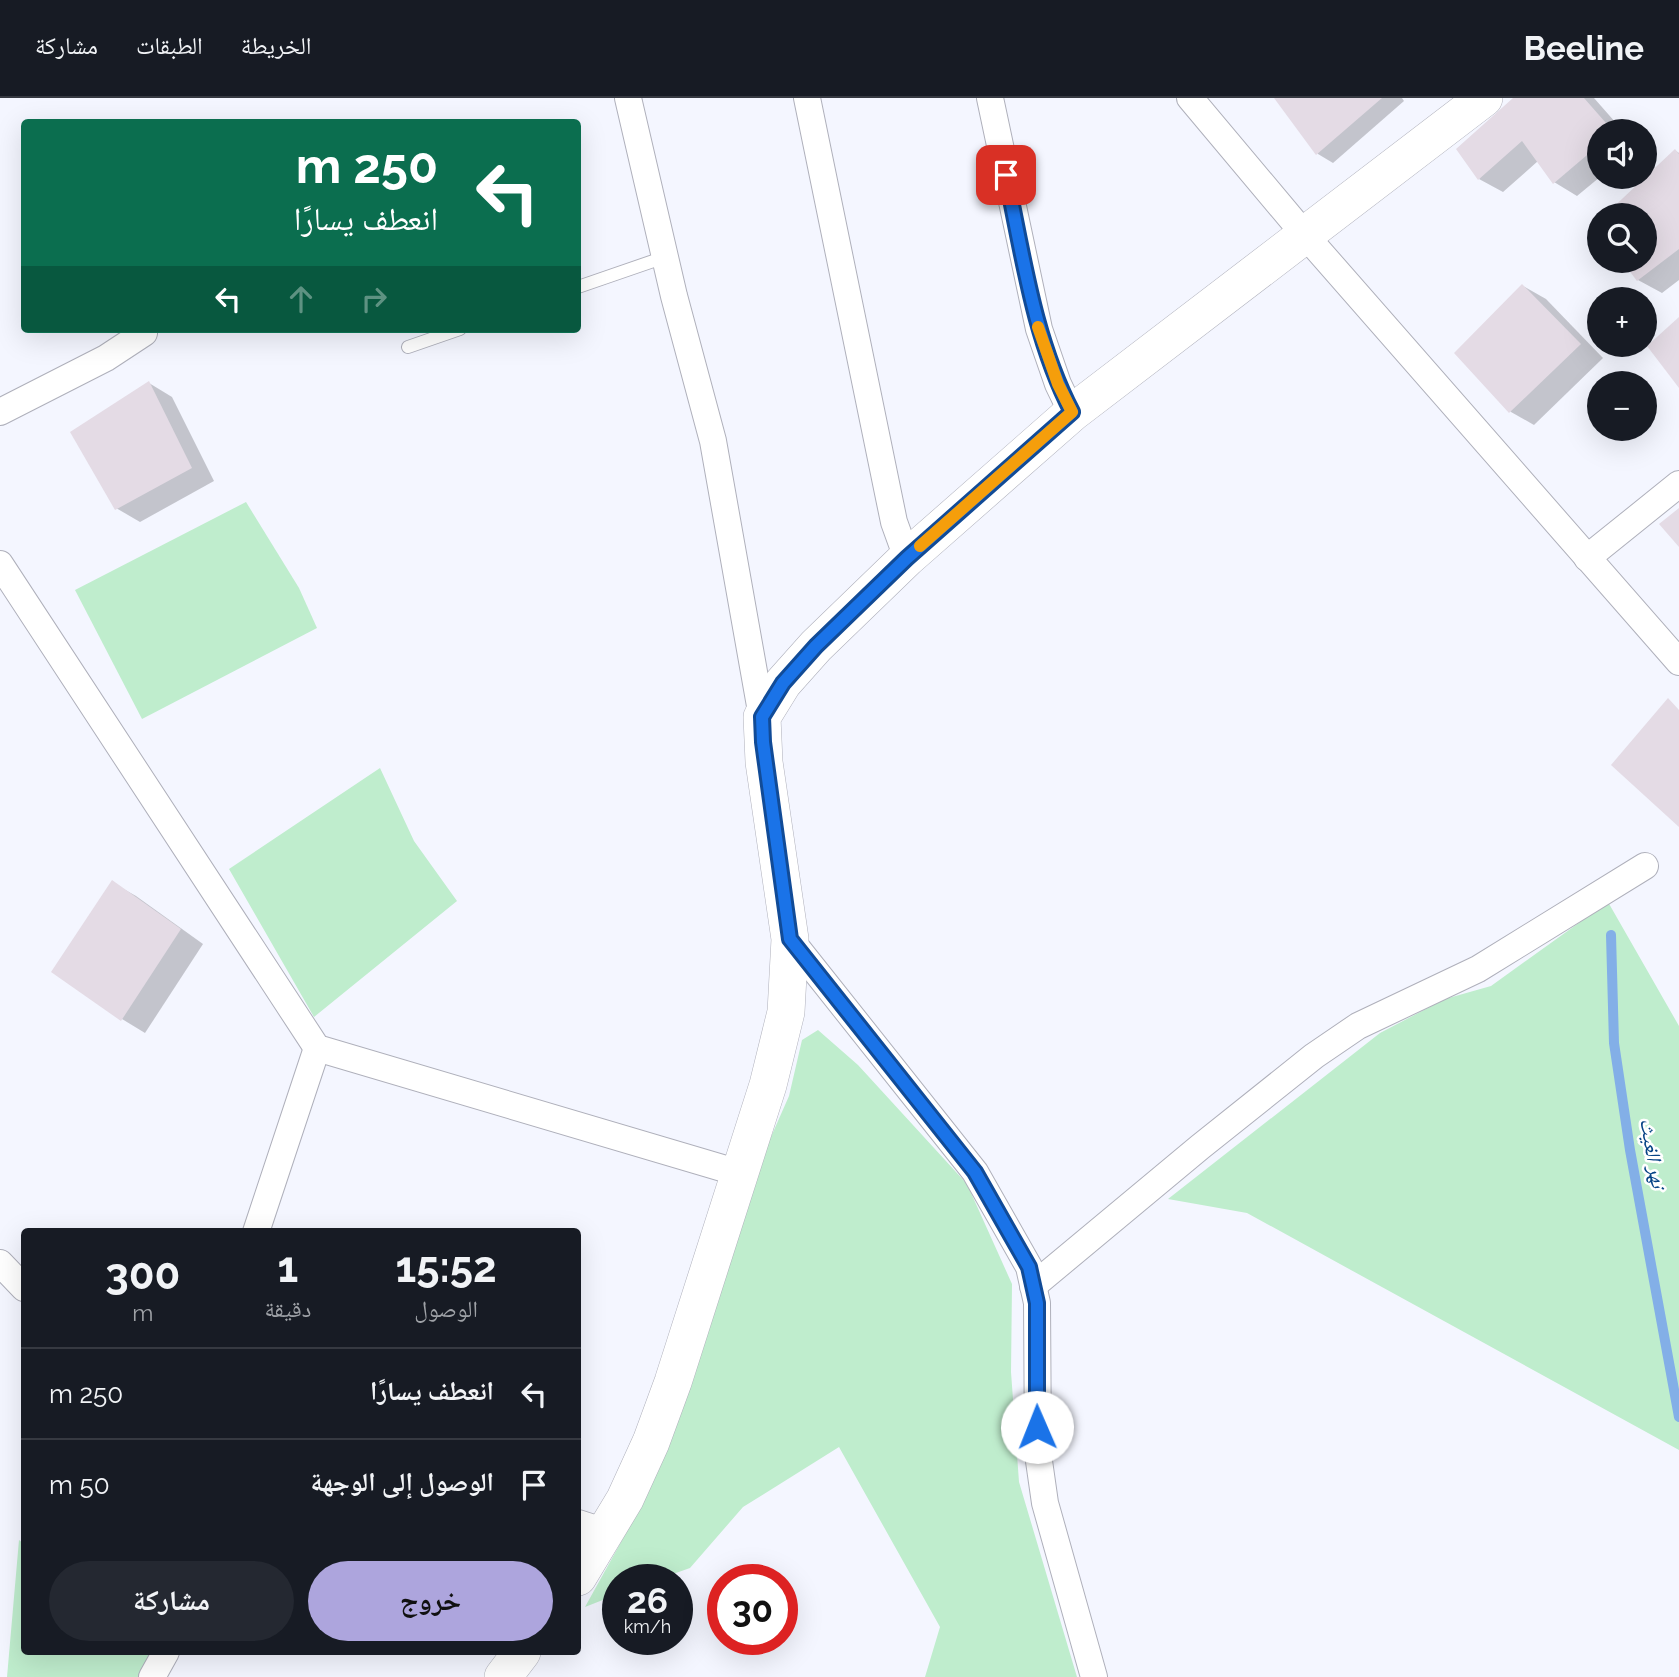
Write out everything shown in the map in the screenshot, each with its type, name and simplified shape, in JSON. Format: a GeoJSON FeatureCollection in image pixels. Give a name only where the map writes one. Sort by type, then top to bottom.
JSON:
{"type":"FeatureCollection","features":[{"type":"Feature","properties":{"kind":"street"},"geometry":{"type":"LineString","coordinates":[[581,1566],[592,1528],[625,1499],[651,1442],[673,1382],[768,1084],[786,1012],[790,939],[764,762],[762,717],[713,441],[665,257],[628,98]]}},
{"type":"Feature","properties":{"kind":"street"},"geometry":{"type":"LineString","coordinates":[[807,98],[894,522],[907,558]]}},
{"type":"Feature","properties":{"kind":"street"},"geometry":{"type":"LineString","coordinates":[[990,98],[1039,329],[1058,384],[1072,412]]}},
{"type":"Feature","properties":{"kind":"street"},"geometry":{"type":"LineString","coordinates":[[1190,98],[1305,235],[1679,662]]}},
{"type":"Feature","properties":{"kind":"street"},"geometry":{"type":"LineString","coordinates":[[762,717],[783,683],[816,646],[907,558],[1072,412],[1484,98]]}},
{"type":"Feature","properties":{"kind":"street"},"geometry":{"type":"LineString","coordinates":[[0,412],[106,358],[144,333]]}},
{"type":"Feature","properties":{"kind":"street"},"geometry":{"type":"LineString","coordinates":[[1587,558],[1679,484]]}},
{"type":"Feature","properties":{"kind":"street"},"geometry":{"type":"LineString","coordinates":[[0,564],[317,1048],[739,1173]]}},
{"type":"Feature","properties":{"kind":"street"},"geometry":{"type":"LineString","coordinates":[[1033,1286],[1314,1056],[1358,1026],[1478,969],[1645,866]]}},
{"type":"Feature","properties":{"kind":"street"},"geometry":{"type":"LineString","coordinates":[[790,939],[975,1172],[1029,1267],[1037,1303],[1038,1454],[1043,1491],[1094,1677]]}},
{"type":"Feature","properties":{"kind":"street"},"geometry":{"type":"LineString","coordinates":[[257,1228],[317,1048]]}},
{"type":"Feature","properties":{"kind":"street"},"geometry":{"type":"LineString","coordinates":[[0,1264],[21,1285]]}},
{"type":"Feature","properties":{"kind":"street"},"geometry":{"type":"LineString","coordinates":[[152,1677],[164,1655]]}},
{"type":"Feature","properties":{"kind":"lane"},"geometry":{"type":"LineString","coordinates":[[581,286],[665,257]]}},
{"type":"Feature","properties":{"kind":"lane"},"geometry":{"type":"LineString","coordinates":[[408,347],[448,333]]}},
{"type":"Feature","properties":{"kind":"green space"},"geometry":{"type":"Polygon","coordinates":[[[246,502],[299,588],[317,628],[142,719],[75,590],[246,502]]]}},
{"type":"Feature","properties":{"kind":"green space"},"geometry":{"type":"Polygon","coordinates":[[[380,768],[414,841],[457,901],[314,1017],[229,869],[380,768]]]}},
{"type":"Feature","properties":{"kind":"green space"},"geometry":{"type":"Polygon","coordinates":[[[1608,902],[1679,1026],[1679,1450],[1247,1213],[1168,1199],[1380,1033],[1445,999],[1491,986],[1608,902]]]}},
{"type":"Feature","properties":{"kind":"green space"},"geometry":{"type":"Polygon","coordinates":[[[818,1030],[858,1065],[967,1184],[1012,1284],[1011,1372],[1019,1482],[1077,1677],[925,1677],[940,1627],[839,1447],[743,1507],[693,1565],[609,1564],[636,1515],[745,1196],[789,1096],[802,1040],[818,1030]]]}},
{"type":"Feature","properties":{"kind":"green space"},"geometry":{"type":"Polygon","coordinates":[[[19,1540],[21,1655],[151,1655],[138,1677],[7,1677],[19,1540]]]}},
{"type":"Feature","properties":{"kind":"green space"},"geometry":{"type":"Polygon","coordinates":[[[602,1576],[602,1600],[585,1607],[602,1576]]]}},
{"type":"Feature","properties":{"kind":"building"},"geometry":{"type":"Polygon","coordinates":[[[1274,98],[1382,98],[1316,155],[1274,98]]]}},
{"type":"Feature","properties":{"kind":"building"},"geometry":{"type":"Polygon","coordinates":[[[1513,98],[1584,98],[1602,119],[1587,119],[1587,155],[1553,184],[1522,141],[1478,180],[1456,149],[1513,98]]]}},
{"type":"Feature","properties":{"kind":"building"},"geometry":{"type":"Polygon","coordinates":[[[1675,149],[1679,154],[1679,249],[1657,266],[1657,203],[1618,203],[1633,189],[1657,189],[1657,166],[1675,149]]]}},
{"type":"Feature","properties":{"kind":"building"},"geometry":{"type":"Polygon","coordinates":[[[1631,273],[1648,273],[1637,281],[1631,273]]]}},
{"type":"Feature","properties":{"kind":"building"},"geometry":{"type":"Polygon","coordinates":[[[1522,284],[1581,344],[1509,413],[1454,353],[1522,284]]]}},
{"type":"Feature","properties":{"kind":"building"},"geometry":{"type":"Polygon","coordinates":[[[1679,317],[1679,388],[1655,357],[1657,337],[1679,317]]]}},
{"type":"Feature","properties":{"kind":"building"},"geometry":{"type":"Polygon","coordinates":[[[149,381],[192,468],[115,510],[70,432],[149,381]]]}},
{"type":"Feature","properties":{"kind":"building"},"geometry":{"type":"Polygon","coordinates":[[[1679,508],[1679,547],[1659,524],[1679,508]]]}},
{"type":"Feature","properties":{"kind":"building"},"geometry":{"type":"Polygon","coordinates":[[[1668,698],[1679,710],[1679,827],[1611,765],[1668,698]]]}},
{"type":"Feature","properties":{"kind":"building"},"geometry":{"type":"Polygon","coordinates":[[[112,880],[181,929],[121,1021],[51,972],[112,880]]]}},
{"type":"Feature","properties":{"kind":"waterway","name":"نهر الغيث"},"geometry":{"type":"LineString","coordinates":[[1611,935],[1614,1043],[1630,1150],[1679,1417]]}},
{"type":"Feature","properties":{"kind":"slow traffic"},"geometry":{"type":"LineString","coordinates":[[920,546],[1072,412],[1047,357],[1038,327]]}},
{"type":"Feature","properties":{"kind":"route"},"geometry":{"type":"LineString","coordinates":[[1006,175],[1039,329],[1047,357],[1072,412],[907,558],[816,646],[783,683],[762,717],[764,762],[790,939],[975,1172],[1029,1267],[1037,1303],[1037,1427]]}}]}
